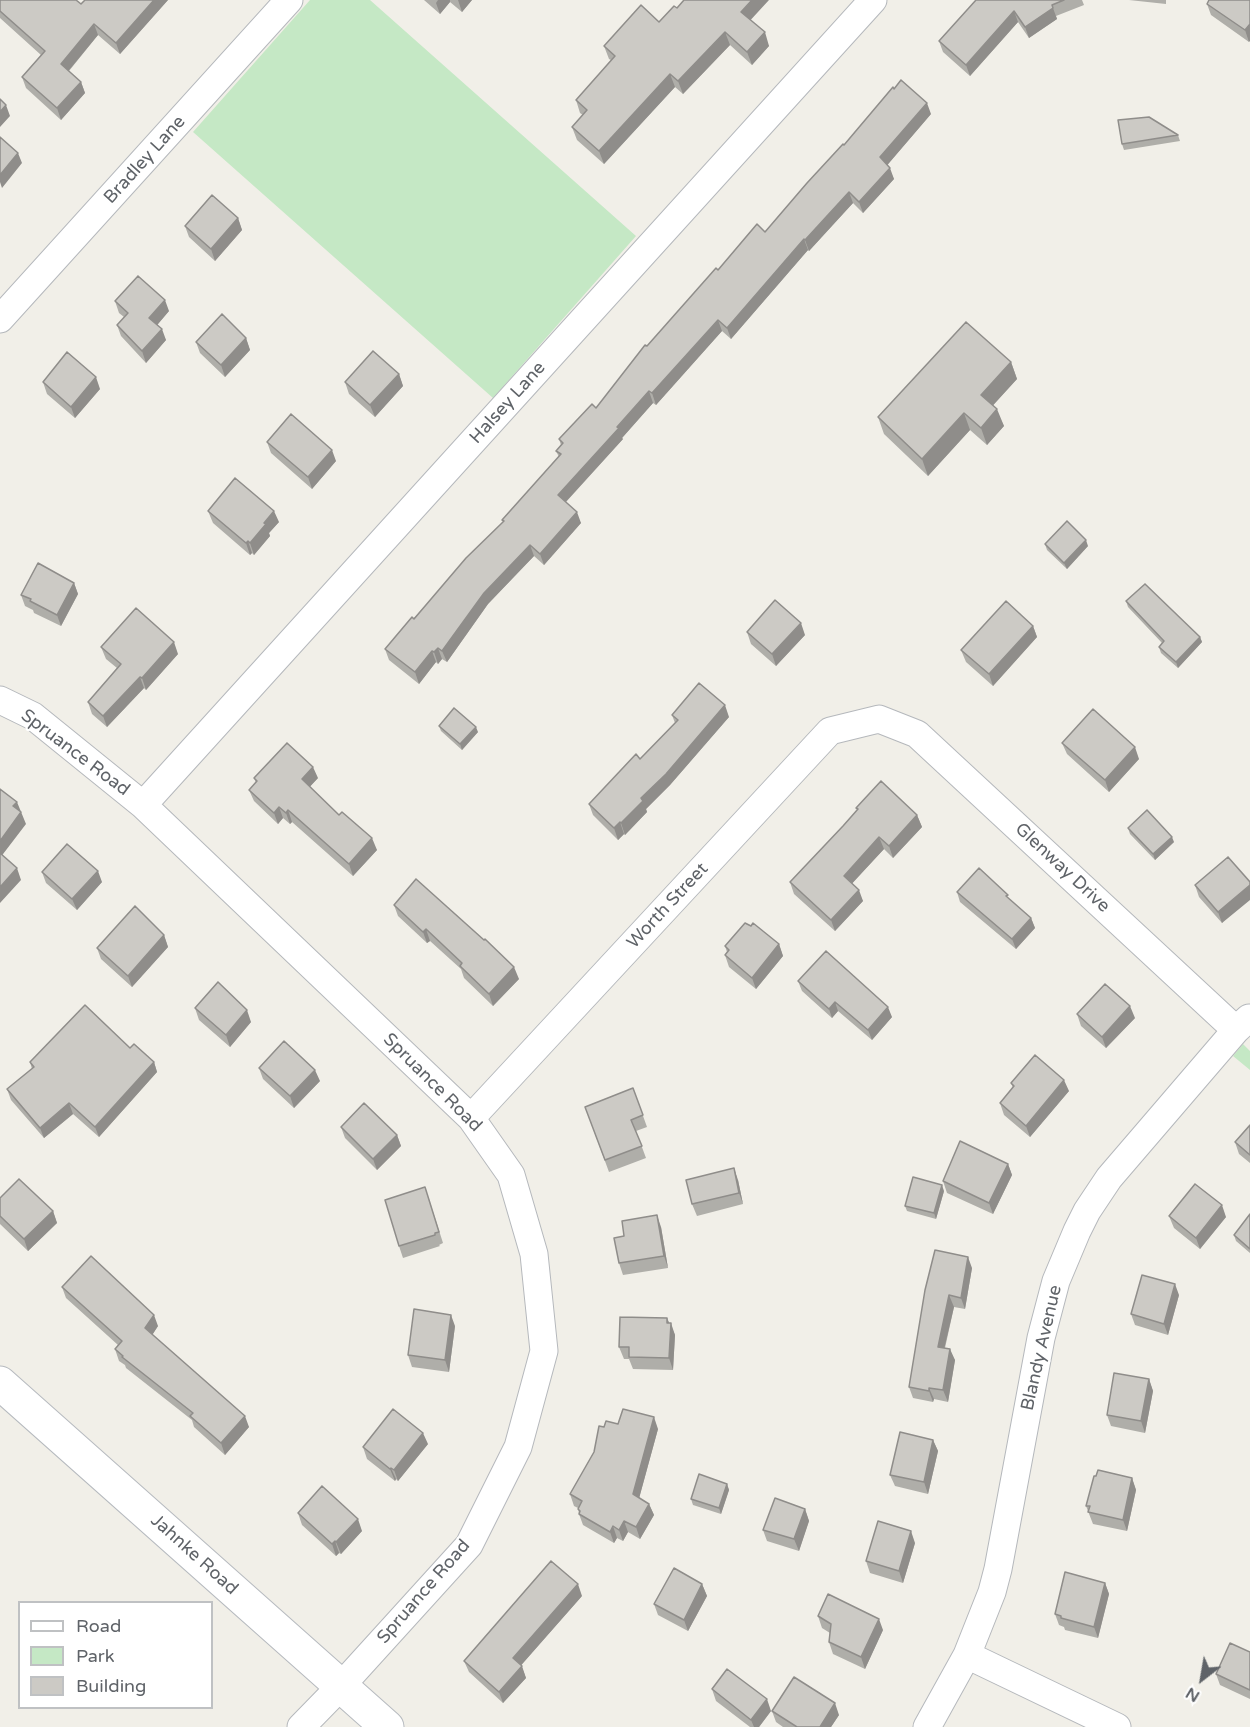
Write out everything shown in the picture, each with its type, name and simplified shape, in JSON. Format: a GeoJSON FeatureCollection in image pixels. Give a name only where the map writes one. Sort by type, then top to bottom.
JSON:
{"type":"FeatureCollection","features":[{"type":"Feature","properties":{"kind":"main road","name":"Jahnke Road"},"geometry":{"type":"LineString","coordinates":[[0,1383],[387,1727]]}},
{"type":"Feature","properties":{"kind":"street","name":"Bradley Lane"},"geometry":{"type":"LineString","coordinates":[[0,319],[289,0]]}},
{"type":"Feature","properties":{"kind":"street","name":"Halsey Lane"},"geometry":{"type":"LineString","coordinates":[[143,806],[873,0]]}},
{"type":"Feature","properties":{"kind":"street","name":"Spruance Road"},"geometry":{"type":"LineString","coordinates":[[0,700],[33,716],[143,806],[471,1118],[511,1175],[534,1254],[544,1351],[518,1447],[469,1545],[301,1727]]}},
{"type":"Feature","properties":{"kind":"street","name":"Glenway Drive"},"geometry":{"type":"LineString","coordinates":[[879,719],[917,734],[1243,1023]]}},
{"type":"Feature","properties":{"kind":"street","name":"Worth Street"},"geometry":{"type":"LineString","coordinates":[[471,1118],[830,731],[879,719]]}},
{"type":"Feature","properties":{"kind":"street","name":"Blandy Avenue"},"geometry":{"type":"LineString","coordinates":[[927,1727],[967,1656],[992,1592],[1041,1338],[1056,1281],[1066,1257],[1087,1211],[1108,1178],[1243,1023]]}},
{"type":"Feature","properties":{"kind":"street"},"geometry":{"type":"LineString","coordinates":[[967,1656],[1117,1727]]}},
{"type":"Feature","properties":{"kind":"green space"},"geometry":{"type":"Polygon","coordinates":[[[310,0],[370,0],[636,236],[493,398],[193,132],[310,0]]]}},
{"type":"Feature","properties":{"kind":"green space"},"geometry":{"type":"Polygon","coordinates":[[[1243,1044],[1250,1051],[1250,1070],[1233,1056],[1243,1044]]]}},
{"type":"Feature","properties":{"kind":"building"},"geometry":{"type":"Polygon","coordinates":[[[0,0],[76,0],[81,4],[85,0],[154,0],[116,43],[94,24],[61,64],[81,82],[57,108],[22,77],[45,51],[0,11],[0,0]]]}},
{"type":"Feature","properties":{"kind":"building"},"geometry":{"type":"Polygon","coordinates":[[[684,0],[752,0],[741,12],[765,32],[747,52],[725,32],[678,81],[670,74],[599,151],[572,127],[587,110],[576,100],[615,56],[604,46],[641,5],[659,22],[674,6],[677,8],[684,0]]]}},
{"type":"Feature","properties":{"kind":"building"},"geometry":{"type":"Polygon","coordinates":[[[976,0],[1064,0],[1052,5],[1053,8],[1025,27],[1014,11],[966,65],[939,41],[976,0]]]}},
{"type":"Feature","properties":{"kind":"building"},"geometry":{"type":"Polygon","coordinates":[[[1209,0],[1250,0],[1250,24],[1245,30],[1207,4],[1209,0]]]}},
{"type":"Feature","properties":{"kind":"building"},"geometry":{"type":"Polygon","coordinates":[[[901,80],[927,103],[880,157],[890,168],[859,202],[849,192],[804,239],[727,328],[718,320],[652,393],[649,391],[558,495],[577,512],[540,554],[530,545],[484,593],[442,651],[438,648],[432,651],[415,672],[385,649],[466,558],[504,521],[502,520],[561,454],[556,451],[563,443],[559,439],[592,404],[596,408],[645,345],[647,346],[716,268],[718,270],[757,224],[765,232],[901,80]]]}},
{"type":"Feature","properties":{"kind":"building"},"geometry":{"type":"Polygon","coordinates":[[[0,99],[6,105],[0,112],[0,99]]]}},
{"type":"Feature","properties":{"kind":"building"},"geometry":{"type":"Polygon","coordinates":[[[1149,117],[1178,135],[1122,144],[1118,120],[1149,117]]]}},
{"type":"Feature","properties":{"kind":"building"},"geometry":{"type":"Polygon","coordinates":[[[0,137],[18,153],[0,175],[0,137]]]}},
{"type":"Feature","properties":{"kind":"building"},"geometry":{"type":"Polygon","coordinates":[[[212,195],[238,218],[211,249],[185,226],[212,195]]]}},
{"type":"Feature","properties":{"kind":"building"},"geometry":{"type":"Polygon","coordinates":[[[138,276],[165,300],[149,318],[162,329],[142,351],[117,325],[128,313],[115,301],[138,276]]]}},
{"type":"Feature","properties":{"kind":"building"},"geometry":{"type":"Polygon","coordinates":[[[222,314],[246,338],[221,365],[196,342],[222,314]]]}},
{"type":"Feature","properties":{"kind":"building"},"geometry":{"type":"Polygon","coordinates":[[[966,322],[1011,362],[981,395],[997,409],[981,428],[964,413],[922,459],[878,417],[966,322]]]}},
{"type":"Feature","properties":{"kind":"building"},"geometry":{"type":"Polygon","coordinates":[[[373,351],[399,374],[370,405],[345,382],[373,351]]]}},
{"type":"Feature","properties":{"kind":"building"},"geometry":{"type":"Polygon","coordinates":[[[67,352],[96,377],[71,407],[43,382],[67,352]]]}},
{"type":"Feature","properties":{"kind":"building"},"geometry":{"type":"Polygon","coordinates":[[[291,414],[332,450],[308,477],[267,442],[291,414]]]}},
{"type":"Feature","properties":{"kind":"building"},"geometry":{"type":"Polygon","coordinates":[[[235,478],[274,511],[250,543],[248,541],[246,543],[208,511],[235,478]]]}},
{"type":"Feature","properties":{"kind":"building"},"geometry":{"type":"Polygon","coordinates":[[[1067,521],[1086,540],[1064,563],[1045,544],[1067,521]]]}},
{"type":"Feature","properties":{"kind":"building"},"geometry":{"type":"Polygon","coordinates":[[[38,563],[74,583],[57,615],[21,595],[38,563]]]}},
{"type":"Feature","properties":{"kind":"building"},"geometry":{"type":"Polygon","coordinates":[[[1145,584],[1200,637],[1176,662],[1159,647],[1164,641],[1126,601],[1145,584]]]}},
{"type":"Feature","properties":{"kind":"building"},"geometry":{"type":"Polygon","coordinates":[[[775,600],[801,623],[772,654],[747,632],[775,600]]]}},
{"type":"Feature","properties":{"kind":"building"},"geometry":{"type":"Polygon","coordinates":[[[1006,601],[1033,626],[989,674],[961,650],[1006,601]]]}},
{"type":"Feature","properties":{"kind":"building"},"geometry":{"type":"Polygon","coordinates":[[[136,608],[174,642],[142,678],[140,677],[103,716],[88,702],[121,664],[101,647],[136,608]]]}},
{"type":"Feature","properties":{"kind":"building"},"geometry":{"type":"Polygon","coordinates":[[[699,683],[725,705],[666,774],[641,798],[643,801],[614,828],[589,804],[636,754],[640,759],[678,720],[672,715],[699,683]]]}},
{"type":"Feature","properties":{"kind":"building"},"geometry":{"type":"Polygon","coordinates":[[[454,708],[476,727],[460,744],[439,726],[454,708]]]}},
{"type":"Feature","properties":{"kind":"building"},"geometry":{"type":"Polygon","coordinates":[[[1093,709],[1135,747],[1105,780],[1062,743],[1093,709]]]}},
{"type":"Feature","properties":{"kind":"building"},"geometry":{"type":"Polygon","coordinates":[[[287,743],[313,767],[302,779],[339,815],[342,812],[372,838],[349,864],[288,810],[286,813],[279,807],[274,813],[249,790],[257,781],[254,778],[287,743]]]}},
{"type":"Feature","properties":{"kind":"building"},"geometry":{"type":"Polygon","coordinates":[[[881,781],[917,815],[889,846],[879,837],[844,876],[859,890],[831,920],[790,882],[843,826],[881,781]]]}},
{"type":"Feature","properties":{"kind":"building"},"geometry":{"type":"Polygon","coordinates":[[[0,789],[17,802],[13,806],[21,812],[0,841],[0,789]]]}},
{"type":"Feature","properties":{"kind":"building"},"geometry":{"type":"Polygon","coordinates":[[[1147,810],[1172,837],[1153,854],[1128,828],[1147,810]]]}},
{"type":"Feature","properties":{"kind":"building"},"geometry":{"type":"Polygon","coordinates":[[[67,844],[98,871],[72,899],[42,872],[67,844]]]}},
{"type":"Feature","properties":{"kind":"building"},"geometry":{"type":"Polygon","coordinates":[[[0,853],[17,868],[0,887],[0,853]]]}},
{"type":"Feature","properties":{"kind":"building"},"geometry":{"type":"Polygon","coordinates":[[[1228,857],[1250,882],[1250,885],[1218,912],[1195,885],[1228,857]]]}},
{"type":"Feature","properties":{"kind":"building"},"geometry":{"type":"Polygon","coordinates":[[[979,868],[1031,918],[1012,939],[957,892],[979,868]]]}},
{"type":"Feature","properties":{"kind":"building"},"geometry":{"type":"Polygon","coordinates":[[[416,879],[514,967],[489,994],[460,966],[462,963],[426,929],[423,932],[394,905],[416,879]]]}},
{"type":"Feature","properties":{"kind":"building"},"geometry":{"type":"Polygon","coordinates":[[[135,906],[164,935],[128,976],[97,948],[135,906]]]}},
{"type":"Feature","properties":{"kind":"building"},"geometry":{"type":"Polygon","coordinates":[[[745,923],[751,926],[753,923],[779,944],[752,978],[725,955],[729,950],[725,946],[745,923]]]}},
{"type":"Feature","properties":{"kind":"building"},"geometry":{"type":"Polygon","coordinates":[[[826,951],[888,1007],[868,1030],[835,1002],[829,1009],[798,981],[826,951]]]}},
{"type":"Feature","properties":{"kind":"building"},"geometry":{"type":"Polygon","coordinates":[[[218,982],[247,1010],[226,1035],[195,1008],[218,982]]]}},
{"type":"Feature","properties":{"kind":"building"},"geometry":{"type":"Polygon","coordinates":[[[1105,984],[1130,1006],[1102,1037],[1077,1014],[1105,984]]]}},
{"type":"Feature","properties":{"kind":"building"},"geometry":{"type":"Polygon","coordinates":[[[85,1005],[130,1048],[134,1044],[154,1062],[95,1127],[69,1103],[40,1128],[7,1089],[34,1067],[30,1062],[85,1005]]]}},
{"type":"Feature","properties":{"kind":"building"},"geometry":{"type":"Polygon","coordinates":[[[284,1041],[315,1070],[290,1096],[259,1068],[284,1041]]]}},
{"type":"Feature","properties":{"kind":"building"},"geometry":{"type":"Polygon","coordinates":[[[1035,1055],[1064,1080],[1026,1126],[1000,1103],[1014,1086],[1011,1083],[1035,1055]]]}},
{"type":"Feature","properties":{"kind":"building"},"geometry":{"type":"Polygon","coordinates":[[[633,1088],[643,1115],[631,1120],[642,1146],[605,1160],[585,1107],[633,1088]]]}},
{"type":"Feature","properties":{"kind":"building"},"geometry":{"type":"Polygon","coordinates":[[[364,1103],[397,1135],[373,1159],[341,1127],[364,1103]]]}},
{"type":"Feature","properties":{"kind":"building"},"geometry":{"type":"Polygon","coordinates":[[[1250,1125],[1250,1155],[1235,1142],[1250,1125]]]}},
{"type":"Feature","properties":{"kind":"building"},"geometry":{"type":"Polygon","coordinates":[[[960,1141],[1008,1164],[989,1203],[943,1181],[960,1141]]]}},
{"type":"Feature","properties":{"kind":"building"},"geometry":{"type":"Polygon","coordinates":[[[734,1168],[739,1193],[692,1204],[686,1180],[734,1168]]]}},
{"type":"Feature","properties":{"kind":"building"},"geometry":{"type":"Polygon","coordinates":[[[913,1177],[942,1185],[934,1213],[905,1206],[913,1177]]]}},
{"type":"Feature","properties":{"kind":"building"},"geometry":{"type":"Polygon","coordinates":[[[19,1179],[53,1211],[24,1239],[0,1216],[0,1198],[19,1179]]]}},
{"type":"Feature","properties":{"kind":"building"},"geometry":{"type":"Polygon","coordinates":[[[1195,1184],[1222,1205],[1196,1238],[1169,1216],[1195,1184]]]}},
{"type":"Feature","properties":{"kind":"building"},"geometry":{"type":"Polygon","coordinates":[[[425,1187],[439,1232],[399,1246],[385,1200],[425,1187]]]}},
{"type":"Feature","properties":{"kind":"building"},"geometry":{"type":"Polygon","coordinates":[[[1250,1214],[1250,1249],[1234,1235],[1250,1214]]]}},
{"type":"Feature","properties":{"kind":"building"},"geometry":{"type":"Polygon","coordinates":[[[657,1215],[664,1256],[619,1263],[614,1238],[624,1236],[622,1221],[657,1215]]]}},
{"type":"Feature","properties":{"kind":"building"},"geometry":{"type":"Polygon","coordinates":[[[935,1250],[968,1257],[961,1298],[949,1295],[938,1347],[950,1349],[943,1390],[929,1388],[929,1391],[909,1387],[925,1290],[935,1250]]]}},
{"type":"Feature","properties":{"kind":"building"},"geometry":{"type":"Polygon","coordinates":[[[91,1256],[154,1315],[145,1328],[245,1416],[221,1443],[190,1416],[193,1413],[122,1357],[115,1349],[122,1341],[62,1287],[91,1256]]]}},
{"type":"Feature","properties":{"kind":"building"},"geometry":{"type":"Polygon","coordinates":[[[1142,1275],[1175,1284],[1164,1324],[1131,1314],[1142,1275]]]}},
{"type":"Feature","properties":{"kind":"building"},"geometry":{"type":"Polygon","coordinates":[[[414,1309],[451,1315],[445,1360],[408,1355],[414,1309]]]}},
{"type":"Feature","properties":{"kind":"building"},"geometry":{"type":"Polygon","coordinates":[[[620,1317],[667,1318],[667,1323],[671,1323],[669,1358],[629,1357],[629,1347],[619,1347],[620,1317]]]}},
{"type":"Feature","properties":{"kind":"building"},"geometry":{"type":"Polygon","coordinates":[[[1114,1373],[1149,1379],[1141,1421],[1107,1415],[1114,1373]]]}},
{"type":"Feature","properties":{"kind":"building"},"geometry":{"type":"Polygon","coordinates":[[[393,1409],[423,1433],[394,1470],[363,1447],[393,1409]]]}},
{"type":"Feature","properties":{"kind":"building"},"geometry":{"type":"Polygon","coordinates":[[[623,1409],[654,1417],[633,1494],[649,1504],[636,1527],[624,1521],[619,1530],[613,1526],[610,1532],[579,1514],[578,1509],[582,1501],[570,1494],[594,1452],[599,1426],[604,1427],[606,1421],[618,1424],[623,1409]]]}},
{"type":"Feature","properties":{"kind":"building"},"geometry":{"type":"Polygon","coordinates":[[[900,1432],[933,1440],[924,1482],[890,1475],[900,1432]]]}},
{"type":"Feature","properties":{"kind":"building"},"geometry":{"type":"Polygon","coordinates":[[[1098,1470],[1132,1478],[1123,1520],[1088,1512],[1090,1506],[1086,1506],[1094,1476],[1098,1470]]]}},
{"type":"Feature","properties":{"kind":"building"},"geometry":{"type":"Polygon","coordinates":[[[699,1474],[727,1484],[719,1508],[691,1499],[699,1474]]]}},
{"type":"Feature","properties":{"kind":"building"},"geometry":{"type":"Polygon","coordinates":[[[322,1486],[358,1519],[332,1544],[298,1513],[322,1486]]]}},
{"type":"Feature","properties":{"kind":"building"},"geometry":{"type":"Polygon","coordinates":[[[775,1498],[805,1509],[794,1539],[763,1530],[775,1498]]]}},
{"type":"Feature","properties":{"kind":"building"},"geometry":{"type":"Polygon","coordinates":[[[878,1521],[911,1531],[899,1571],[866,1561],[878,1521]]]}},
{"type":"Feature","properties":{"kind":"building"},"geometry":{"type":"Polygon","coordinates":[[[551,1561],[578,1584],[513,1658],[522,1666],[499,1692],[464,1661],[551,1561]]]}},
{"type":"Feature","properties":{"kind":"building"},"geometry":{"type":"Polygon","coordinates":[[[674,1568],[702,1584],[684,1620],[654,1604],[674,1568]]]}},
{"type":"Feature","properties":{"kind":"building"},"geometry":{"type":"Polygon","coordinates":[[[1065,1572],[1105,1583],[1094,1627],[1061,1618],[1055,1614],[1065,1572]]]}},
{"type":"Feature","properties":{"kind":"building"},"geometry":{"type":"Polygon","coordinates":[[[828,1594],[879,1619],[861,1657],[829,1642],[831,1624],[818,1616],[828,1594]]]}},
{"type":"Feature","properties":{"kind":"building"},"geometry":{"type":"Polygon","coordinates":[[[1230,1643],[1250,1652],[1250,1690],[1216,1674],[1230,1643]]]}},
{"type":"Feature","properties":{"kind":"building"},"geometry":{"type":"Polygon","coordinates":[[[727,1669],[767,1699],[751,1720],[712,1689],[727,1669]]]}},
{"type":"Feature","properties":{"kind":"building"},"geometry":{"type":"Polygon","coordinates":[[[794,1677],[835,1703],[820,1727],[797,1727],[772,1711],[794,1677]]]}}]}
